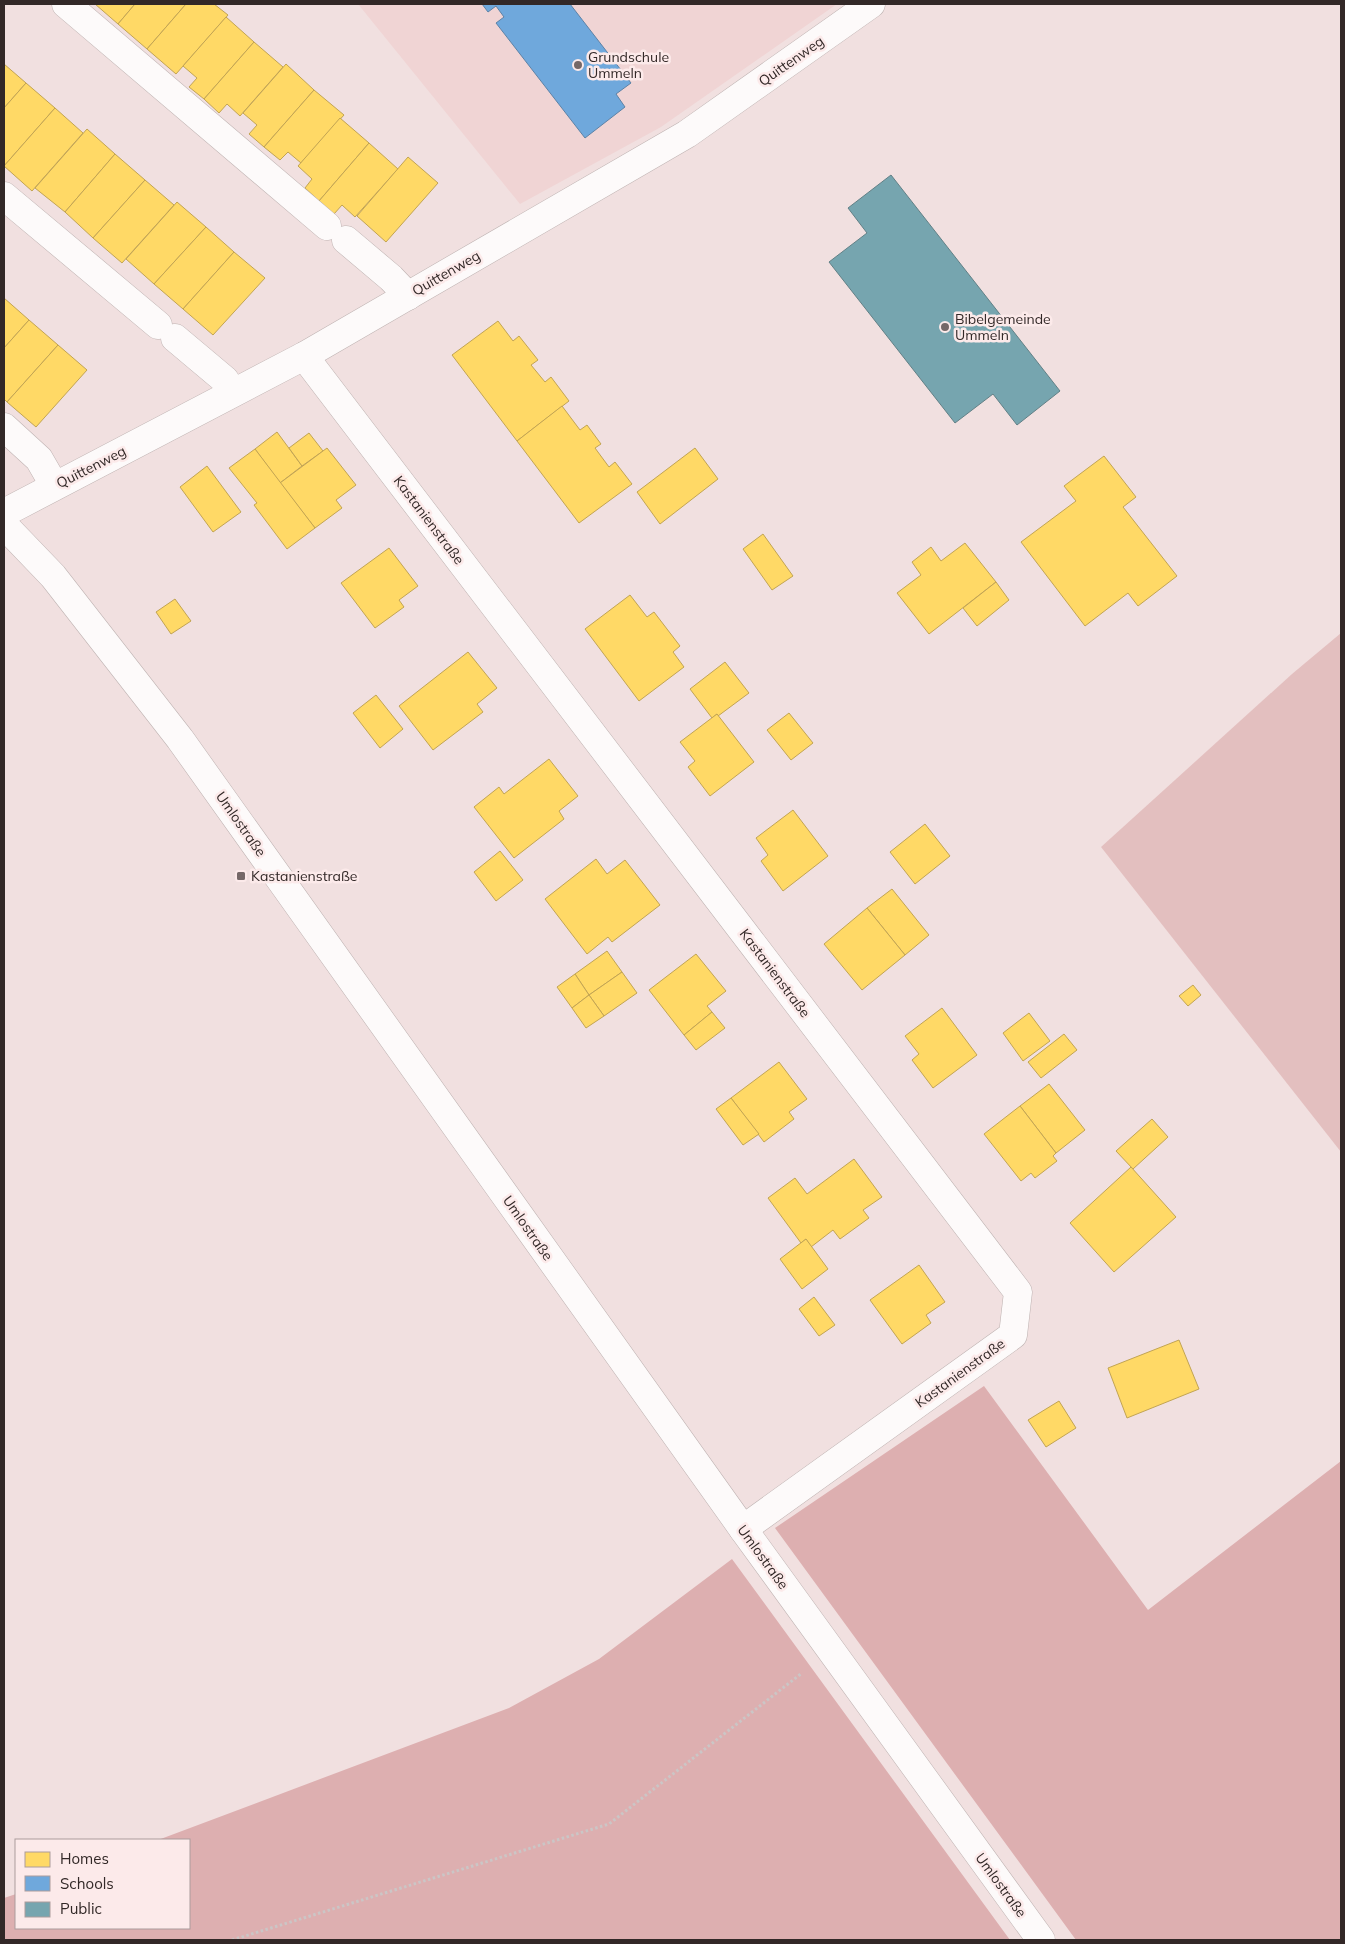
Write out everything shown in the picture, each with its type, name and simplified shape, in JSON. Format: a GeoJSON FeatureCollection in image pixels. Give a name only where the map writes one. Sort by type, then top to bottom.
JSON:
{"type":"FeatureCollection","features":[{"type":"Feature","properties":{"kind":"street"},"geometry":{"type":"LineString","coordinates":[[66,4],[391,278],[408,296]]}},
{"type":"Feature","properties":{"kind":"street","name":"Quittenweg"},"geometry":{"type":"LineString","coordinates":[[4,512],[304,356],[687,134],[871,4]]}},
{"type":"Feature","properties":{"kind":"street"},"geometry":{"type":"LineString","coordinates":[[4,196],[225,380],[232,393]]}},
{"type":"Feature","properties":{"kind":"street","name":"Kastanienstraße"},"geometry":{"type":"LineString","coordinates":[[304,356],[1018,1292],[1013,1335],[743,1528]]}},
{"type":"Feature","properties":{"kind":"street"},"geometry":{"type":"LineString","coordinates":[[4,427],[39,459],[54,486]]}},
{"type":"Feature","properties":{"kind":"street","name":"Umlostraße"},"geometry":{"type":"LineString","coordinates":[[4,524],[53,576],[180,739],[743,1528],[1041,1940]]}},
{"type":"Feature","properties":{"kind":"path"},"geometry":{"type":"LineString","coordinates":[[232,1940],[609,1824],[831,1650]]}},
{"type":"Feature","properties":{"kind":"shaded area","name":"Grundschule Ummeln"},"geometry":{"type":"Polygon","coordinates":[[[358,4],[837,4],[661,127],[520,204],[358,4]]]}},
{"type":"Feature","properties":{"kind":"shaded area"},"geometry":{"type":"Polygon","coordinates":[[[1341,633],[1341,1152],[1101,847],[1292,674],[1341,633]]]}},
{"type":"Feature","properties":{"kind":"shaded area"},"geometry":{"type":"Polygon","coordinates":[[[984,1386],[1148,1610],[1341,1461],[1341,1940],[1076,1940],[775,1528],[984,1386]]]}},
{"type":"Feature","properties":{"kind":"shaded area"},"geometry":{"type":"Polygon","coordinates":[[[732,1559],[1010,1940],[4,1940],[4,1898],[15,1894],[15,1929],[190,1929],[190,1839],[161,1839],[509,1708],[599,1659],[732,1559]]]}},
{"type":"Feature","properties":{"kind":"building: Homes"},"geometry":{"type":"Polygon","coordinates":[[[95,4],[135,4],[118,24],[95,4]]]}},
{"type":"Feature","properties":{"kind":"building: Homes"},"geometry":{"type":"Polygon","coordinates":[[[135,4],[186,4],[147,49],[118,24],[135,4]]]}},
{"type":"Feature","properties":{"kind":"building: Homes"},"geometry":{"type":"Polygon","coordinates":[[[186,4],[214,4],[228,15],[176,74],[147,49],[186,4]]]}},
{"type":"Feature","properties":{"kind":"building: Homes"},"geometry":{"type":"Polygon","coordinates":[[[226,17],[254,42],[204,99],[189,87],[197,78],[183,66],[226,17]]]}},
{"type":"Feature","properties":{"kind":"building: Homes"},"geometry":{"type":"Polygon","coordinates":[[[254,42],[283,67],[240,116],[227,104],[219,113],[204,99],[254,42]]]}},
{"type":"Feature","properties":{"kind":"building: Homes"},"geometry":{"type":"Polygon","coordinates":[[[4,64],[26,83],[4,108],[4,64]]]}},
{"type":"Feature","properties":{"kind":"building: Homes"},"geometry":{"type":"Polygon","coordinates":[[[286,64],[314,90],[264,147],[249,134],[257,125],[243,113],[286,64]]]}},
{"type":"Feature","properties":{"kind":"building: Homes"},"geometry":{"type":"Polygon","coordinates":[[[26,83],[55,108],[4,166],[4,108],[26,83]]]}},
{"type":"Feature","properties":{"kind":"building: Homes"},"geometry":{"type":"Polygon","coordinates":[[[314,90],[344,115],[301,163],[288,152],[280,160],[264,147],[314,90]]]}},
{"type":"Feature","properties":{"kind":"building: Homes"},"geometry":{"type":"Polygon","coordinates":[[[55,108],[83,133],[32,191],[4,166],[55,108]]]}},
{"type":"Feature","properties":{"kind":"building: Homes"},"geometry":{"type":"Polygon","coordinates":[[[340,118],[369,143],[319,201],[305,188],[312,179],[298,166],[340,118]]]}},
{"type":"Feature","properties":{"kind":"building: Homes"},"geometry":{"type":"Polygon","coordinates":[[[87,129],[115,154],[65,212],[35,188],[87,129]]]}},
{"type":"Feature","properties":{"kind":"building: Homes"},"geometry":{"type":"Polygon","coordinates":[[[369,143],[398,169],[355,217],[342,205],[334,214],[319,201],[369,143]]]}},
{"type":"Feature","properties":{"kind":"building: Homes"},"geometry":{"type":"Polygon","coordinates":[[[115,154],[145,180],[93,238],[65,212],[115,154]]]}},
{"type":"Feature","properties":{"kind":"building: Homes"},"geometry":{"type":"Polygon","coordinates":[[[408,157],[438,183],[386,242],[357,216],[408,157]]]}},
{"type":"Feature","properties":{"kind":"building: Homes"},"geometry":{"type":"Polygon","coordinates":[[[145,180],[174,205],[122,263],[93,238],[145,180]]]}},
{"type":"Feature","properties":{"kind":"building: Homes"},"geometry":{"type":"Polygon","coordinates":[[[177,202],[206,227],[154,284],[126,259],[177,202]]]}},
{"type":"Feature","properties":{"kind":"building: Homes"},"geometry":{"type":"Polygon","coordinates":[[[206,227],[234,252],[183,309],[154,284],[206,227]]]}},
{"type":"Feature","properties":{"kind":"building: Homes"},"geometry":{"type":"Polygon","coordinates":[[[234,252],[265,278],[213,335],[183,309],[234,252]]]}},
{"type":"Feature","properties":{"kind":"building: Homes"},"geometry":{"type":"Polygon","coordinates":[[[4,298],[29,320],[4,348],[4,298]]]}},
{"type":"Feature","properties":{"kind":"building: Homes"},"geometry":{"type":"Polygon","coordinates":[[[29,320],[58,345],[7,402],[4,399],[4,348],[29,320]]]}},
{"type":"Feature","properties":{"kind":"building: Homes"},"geometry":{"type":"Polygon","coordinates":[[[498,321],[513,341],[519,336],[538,360],[531,365],[545,382],[551,377],[569,401],[517,441],[452,355],[498,321]]]}},
{"type":"Feature","properties":{"kind":"building: Homes"},"geometry":{"type":"Polygon","coordinates":[[[58,345],[87,370],[36,427],[7,402],[58,345]]]}},
{"type":"Feature","properties":{"kind":"building: Homes"},"geometry":{"type":"Polygon","coordinates":[[[562,406],[580,430],[587,425],[601,444],[595,448],[609,467],[615,462],[632,484],[579,523],[517,441],[562,406]]]}},
{"type":"Feature","properties":{"kind":"building: Homes"},"geometry":{"type":"Polygon","coordinates":[[[277,432],[302,466],[280,483],[255,449],[277,432]]]}},
{"type":"Feature","properties":{"kind":"building: Homes"},"geometry":{"type":"Polygon","coordinates":[[[309,433],[323,451],[302,466],[289,448],[309,433]]]}},
{"type":"Feature","properties":{"kind":"building: Homes"},"geometry":{"type":"Polygon","coordinates":[[[327,448],[356,485],[336,500],[342,508],[315,528],[280,483],[327,448]]]}},
{"type":"Feature","properties":{"kind":"building: Homes"},"geometry":{"type":"Polygon","coordinates":[[[695,448],[718,479],[660,524],[637,492],[695,448]]]}},
{"type":"Feature","properties":{"kind":"building: Homes"},"geometry":{"type":"Polygon","coordinates":[[[255,449],[315,528],[287,549],[254,505],[257,503],[229,468],[255,449]]]}},
{"type":"Feature","properties":{"kind":"building: Homes"},"geometry":{"type":"Polygon","coordinates":[[[1104,456],[1136,497],[1123,507],[1177,576],[1138,606],[1128,593],[1085,626],[1021,542],[1076,501],[1064,486],[1104,456]]]}},
{"type":"Feature","properties":{"kind":"building: Homes"},"geometry":{"type":"Polygon","coordinates":[[[207,466],[241,512],[213,532],[180,487],[207,466]]]}},
{"type":"Feature","properties":{"kind":"building: Homes"},"geometry":{"type":"Polygon","coordinates":[[[763,534],[793,576],[772,590],[743,549],[763,534]]]}},
{"type":"Feature","properties":{"kind":"building: Homes"},"geometry":{"type":"Polygon","coordinates":[[[965,543],[996,582],[929,634],[897,593],[921,575],[912,562],[931,547],[941,561],[965,543]]]}},
{"type":"Feature","properties":{"kind":"building: Homes"},"geometry":{"type":"Polygon","coordinates":[[[389,548],[418,586],[399,600],[404,607],[375,628],[341,583],[389,548]]]}},
{"type":"Feature","properties":{"kind":"building: Homes"},"geometry":{"type":"Polygon","coordinates":[[[996,582],[1009,600],[977,626],[963,608],[996,582]]]}},
{"type":"Feature","properties":{"kind":"building: Homes"},"geometry":{"type":"Polygon","coordinates":[[[630,595],[647,617],[654,612],[680,646],[673,652],[684,667],[639,701],[585,629],[630,595]]]}},
{"type":"Feature","properties":{"kind":"building: Homes"},"geometry":{"type":"Polygon","coordinates":[[[175,599],[191,621],[171,634],[156,612],[175,599]]]}},
{"type":"Feature","properties":{"kind":"building: Homes"},"geometry":{"type":"Polygon","coordinates":[[[468,652],[497,688],[477,704],[483,712],[433,750],[399,706],[468,652]]]}},
{"type":"Feature","properties":{"kind":"building: Homes"},"geometry":{"type":"Polygon","coordinates":[[[725,662],[749,693],[718,716],[717,714],[712,718],[690,689],[725,662]]]}},
{"type":"Feature","properties":{"kind":"building: Homes"},"geometry":{"type":"Polygon","coordinates":[[[376,695],[403,729],[380,748],[353,713],[376,695]]]}},
{"type":"Feature","properties":{"kind":"building: Homes"},"geometry":{"type":"Polygon","coordinates":[[[789,713],[813,743],[791,760],[767,730],[789,713]]]}},
{"type":"Feature","properties":{"kind":"building: Homes"},"geometry":{"type":"Polygon","coordinates":[[[717,714],[754,762],[710,796],[688,767],[695,761],[680,742],[717,714]]]}},
{"type":"Feature","properties":{"kind":"building: Homes"},"geometry":{"type":"Polygon","coordinates":[[[549,759],[578,796],[559,811],[564,819],[514,858],[474,807],[499,787],[504,794],[549,759]]]}},
{"type":"Feature","properties":{"kind":"building: Homes"},"geometry":{"type":"Polygon","coordinates":[[[793,810],[828,856],[783,891],[761,861],[768,855],[756,838],[793,810]]]}},
{"type":"Feature","properties":{"kind":"building: Homes"},"geometry":{"type":"Polygon","coordinates":[[[925,824],[950,856],[915,884],[890,852],[925,824]]]}},
{"type":"Feature","properties":{"kind":"building: Homes"},"geometry":{"type":"Polygon","coordinates":[[[500,851],[523,880],[496,901],[474,872],[500,851]]]}},
{"type":"Feature","properties":{"kind":"building: Homes"},"geometry":{"type":"Polygon","coordinates":[[[596,859],[607,874],[625,860],[660,905],[612,942],[608,937],[587,954],[545,899],[596,859]]]}},
{"type":"Feature","properties":{"kind":"building: Homes"},"geometry":{"type":"Polygon","coordinates":[[[892,889],[929,935],[905,955],[867,908],[892,889]]]}},
{"type":"Feature","properties":{"kind":"building: Homes"},"geometry":{"type":"Polygon","coordinates":[[[867,908],[905,955],[862,990],[824,944],[867,908]]]}},
{"type":"Feature","properties":{"kind":"building: Homes"},"geometry":{"type":"Polygon","coordinates":[[[607,951],[622,972],[589,995],[575,974],[607,951]]]}},
{"type":"Feature","properties":{"kind":"building: Homes"},"geometry":{"type":"Polygon","coordinates":[[[696,954],[726,991],[707,1006],[712,1012],[684,1035],[649,990],[696,954]]]}},
{"type":"Feature","properties":{"kind":"building: Homes"},"geometry":{"type":"Polygon","coordinates":[[[622,972],[637,993],[604,1016],[589,995],[622,972]]]}},
{"type":"Feature","properties":{"kind":"building: Homes"},"geometry":{"type":"Polygon","coordinates":[[[575,974],[589,995],[572,1008],[557,987],[575,974]]]}},
{"type":"Feature","properties":{"kind":"building: Homes"},"geometry":{"type":"Polygon","coordinates":[[[1193,985],[1201,995],[1188,1006],[1179,996],[1193,985]]]}},
{"type":"Feature","properties":{"kind":"building: Homes"},"geometry":{"type":"Polygon","coordinates":[[[589,995],[604,1016],[586,1028],[572,1008],[589,995]]]}},
{"type":"Feature","properties":{"kind":"building: Homes"},"geometry":{"type":"Polygon","coordinates":[[[942,1008],[977,1055],[933,1088],[912,1060],[919,1054],[905,1036],[942,1008]]]}},
{"type":"Feature","properties":{"kind":"building: Homes"},"geometry":{"type":"Polygon","coordinates":[[[712,1012],[725,1028],[696,1050],[684,1035],[712,1012]]]}},
{"type":"Feature","properties":{"kind":"building: Homes"},"geometry":{"type":"Polygon","coordinates":[[[1029,1013],[1050,1041],[1023,1061],[1003,1033],[1029,1013]]]}},
{"type":"Feature","properties":{"kind":"building: Homes"},"geometry":{"type":"Polygon","coordinates":[[[1064,1034],[1077,1050],[1041,1078],[1028,1062],[1064,1034]]]}},
{"type":"Feature","properties":{"kind":"building: Homes"},"geometry":{"type":"Polygon","coordinates":[[[779,1062],[807,1099],[789,1112],[794,1119],[764,1142],[731,1098],[779,1062]]]}},
{"type":"Feature","properties":{"kind":"building: Homes"},"geometry":{"type":"Polygon","coordinates":[[[1049,1084],[1085,1130],[1056,1153],[1020,1106],[1049,1084]]]}},
{"type":"Feature","properties":{"kind":"building: Homes"},"geometry":{"type":"Polygon","coordinates":[[[731,1098],[759,1134],[743,1145],[716,1109],[731,1098]]]}},
{"type":"Feature","properties":{"kind":"building: Homes"},"geometry":{"type":"Polygon","coordinates":[[[1020,1106],[1056,1153],[1053,1156],[1057,1161],[1035,1178],[1031,1173],[1021,1181],[984,1134],[1020,1106]]]}},
{"type":"Feature","properties":{"kind":"building: Homes"},"geometry":{"type":"Polygon","coordinates":[[[1152,1119],[1168,1137],[1133,1169],[1116,1151],[1152,1119]]]}},
{"type":"Feature","properties":{"kind":"building: Homes"},"geometry":{"type":"Polygon","coordinates":[[[854,1159],[882,1197],[863,1210],[869,1218],[840,1239],[833,1230],[811,1247],[806,1239],[801,1243],[768,1198],[795,1178],[807,1194],[854,1159]]]}},
{"type":"Feature","properties":{"kind":"building: Homes"},"geometry":{"type":"Polygon","coordinates":[[[1131,1167],[1176,1217],[1114,1272],[1070,1223],[1131,1167]]]}},
{"type":"Feature","properties":{"kind":"building: Homes"},"geometry":{"type":"Polygon","coordinates":[[[806,1239],[828,1269],[802,1289],[780,1259],[806,1239]]]}},
{"type":"Feature","properties":{"kind":"building: Homes"},"geometry":{"type":"Polygon","coordinates":[[[919,1265],[945,1302],[926,1315],[931,1323],[902,1344],[870,1300],[919,1265]]]}},
{"type":"Feature","properties":{"kind":"building: Homes"},"geometry":{"type":"Polygon","coordinates":[[[814,1297],[835,1325],[819,1336],[799,1309],[814,1297]]]}},
{"type":"Feature","properties":{"kind":"building: Homes"},"geometry":{"type":"Polygon","coordinates":[[[1179,1340],[1199,1389],[1127,1418],[1108,1368],[1179,1340]]]}},
{"type":"Feature","properties":{"kind":"building: Homes"},"geometry":{"type":"Polygon","coordinates":[[[1059,1401],[1076,1428],[1046,1447],[1028,1420],[1059,1401]]]}},
{"type":"Feature","properties":{"kind":"building: Schools"},"geometry":{"type":"Polygon","coordinates":[[[482,4],[570,4],[631,83],[616,94],[625,107],[585,138],[496,23],[504,17],[496,6],[488,12],[482,4]]]}},
{"type":"Feature","properties":{"kind":"building: Public","name":"Bibelgemeinde Ummeln"},"geometry":{"type":"Polygon","coordinates":[[[891,175],[1060,391],[1017,425],[993,394],[955,423],[829,262],[867,233],[848,208],[891,175]]]}},
{"type":"Feature","properties":{"kind":"place","name":"Grundschule Ummeln"},"geometry":{"type":"Point","coordinates":[578,65]}},
{"type":"Feature","properties":{"kind":"place","name":"Bibelgemeinde Ummeln"},"geometry":{"type":"Point","coordinates":[945,327]}},
{"type":"Feature","properties":{"kind":"place","name":"Kastanienstraße"},"geometry":{"type":"Point","coordinates":[241,876]}}]}
